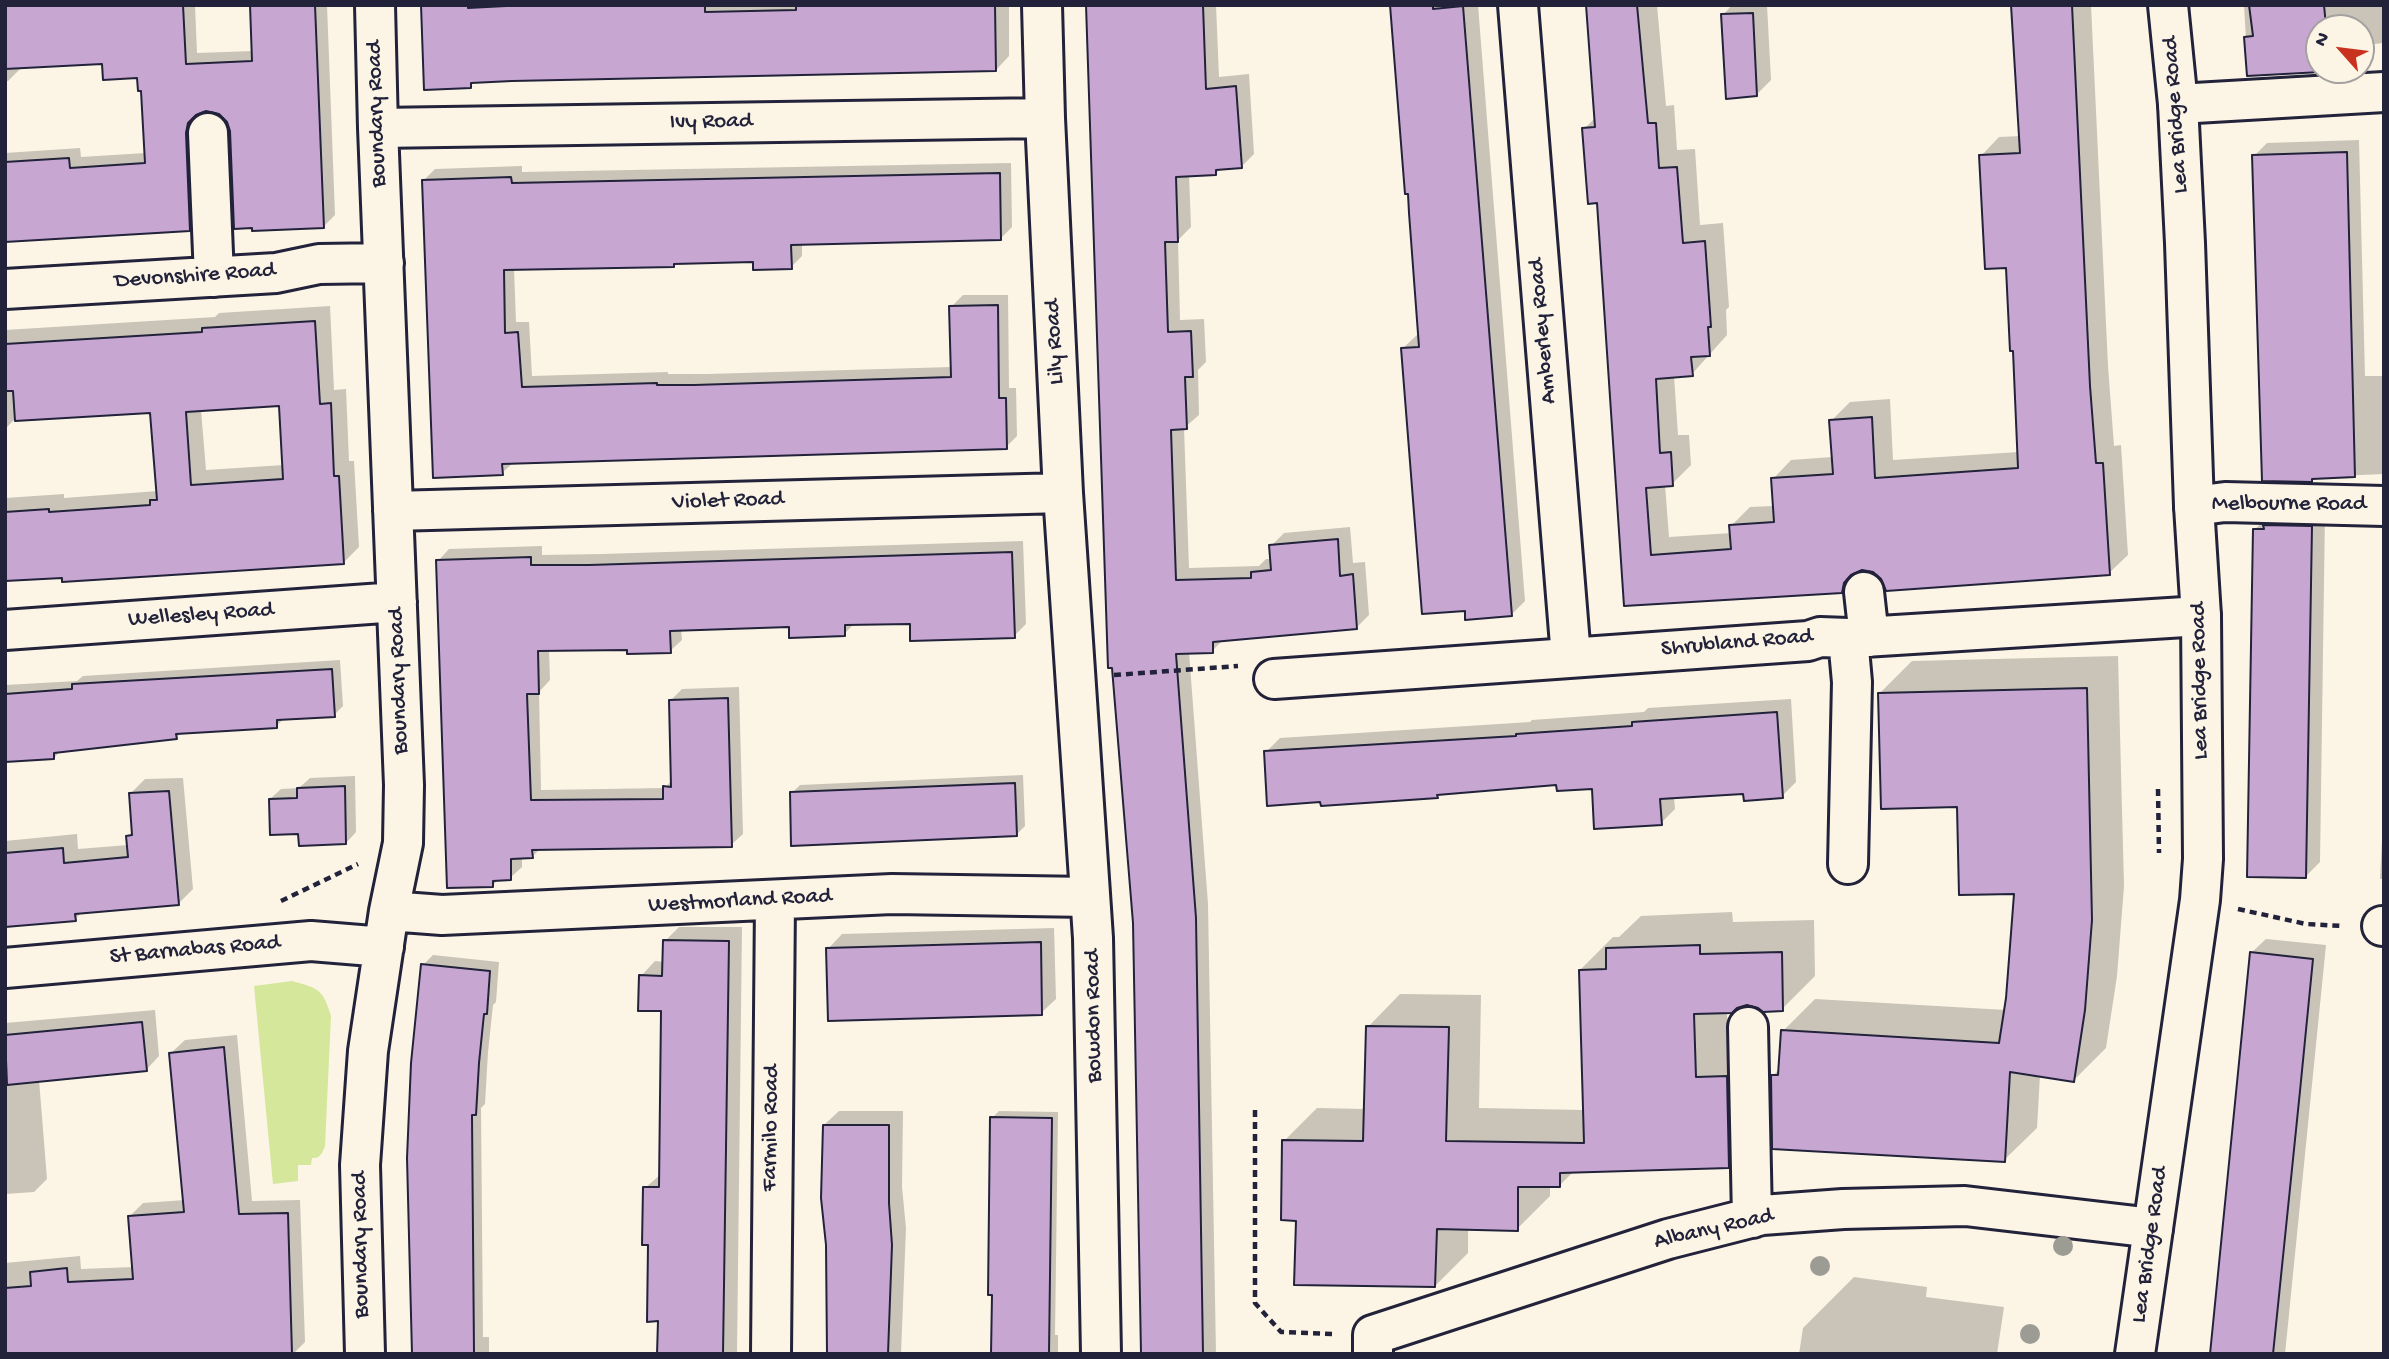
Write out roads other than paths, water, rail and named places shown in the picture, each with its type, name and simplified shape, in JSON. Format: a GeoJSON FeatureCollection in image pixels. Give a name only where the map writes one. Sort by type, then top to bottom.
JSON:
{"type":"FeatureCollection","features":[{"type":"Feature","properties":{"kind":"street","name":"Boundary Road"},"geometry":{"type":"LineString","coordinates":[[365,1354],[360,1165],[368,1051],[403,843],[404,785],[375,5]]}},
{"type":"Feature","properties":{"kind":"street","name":"Lily Road"},"geometry":{"type":"LineString","coordinates":[[1042,5],[1063,493],[1076,678]]}},
{"type":"Feature","properties":{"kind":"street","name":"Amberley Road"},"geometry":{"type":"LineString","coordinates":[[1518,5],[1571,657]]}},
{"type":"Feature","properties":{"kind":"street","name":"Lea Bridge Road"},"geometry":{"type":"LineString","coordinates":[[2135,1354],[2200,900],[2203,859],[2201,616],[2194,506],[2186,243],[2178,104],[2168,5]]}},
{"type":"Feature","properties":{"kind":"street"},"geometry":{"type":"LineString","coordinates":[[2178,104],[2384,92]]}},
{"type":"Feature","properties":{"kind":"street","name":"Ivy Road"},"geometry":{"type":"LineString","coordinates":[[378,128],[1045,118]]}},
{"type":"Feature","properties":{"kind":"street"},"geometry":{"type":"LineString","coordinates":[[208,132],[214,277]]}},
{"type":"Feature","properties":{"kind":"street","name":"Devonshire Road"},"geometry":{"type":"LineString","coordinates":[[5,289],[276,273],[319,264],[384,263]]}},
{"type":"Feature","properties":{"kind":"street","name":"Violet Road"},"geometry":{"type":"LineString","coordinates":[[393,511],[1063,493]]}},
{"type":"Feature","properties":{"kind":"street","name":"Melbourne Road"},"geometry":{"type":"LineString","coordinates":[[2194,506],[2225,502],[2384,506]]}},
{"type":"Feature","properties":{"kind":"street"},"geometry":{"type":"LineString","coordinates":[[1847,864],[1852,682],[1864,593]]}},
{"type":"Feature","properties":{"kind":"street","name":"Wellesley Road"},"geometry":{"type":"LineString","coordinates":[[5,630],[397,602]]}},
{"type":"Feature","properties":{"kind":"street","name":"Shrubland Road"},"geometry":{"type":"LineString","coordinates":[[1274,679],[1808,641],[1820,637],[2201,616]]}},
{"type":"Feature","properties":{"kind":"street","name":"Bowdon Road"},"geometry":{"type":"LineString","coordinates":[[1076,678],[1094,978],[1101,1354]]}},
{"type":"Feature","properties":{"kind":"street","name":"Westmorland Road"},"geometry":{"type":"LineString","coordinates":[[387,929],[442,915],[892,894],[1090,897]]}},
{"type":"Feature","properties":{"kind":"street","name":"Farmilo Road"},"geometry":{"type":"LineString","coordinates":[[771,1354],[775,901]]}},
{"type":"Feature","properties":{"kind":"street","name":"St Barnabas Road"},"geometry":{"type":"LineString","coordinates":[[5,968],[311,941],[387,929]]}},
{"type":"Feature","properties":{"kind":"street"},"geometry":{"type":"LineString","coordinates":[[1748,1027],[1752,1218]]}},
{"type":"Feature","properties":{"kind":"street","name":"Albany Road"},"geometry":{"type":"LineString","coordinates":[[1373,1344],[1668,1239],[1752,1218],[1843,1209],[1965,1206],[2153,1228]]}}]}
